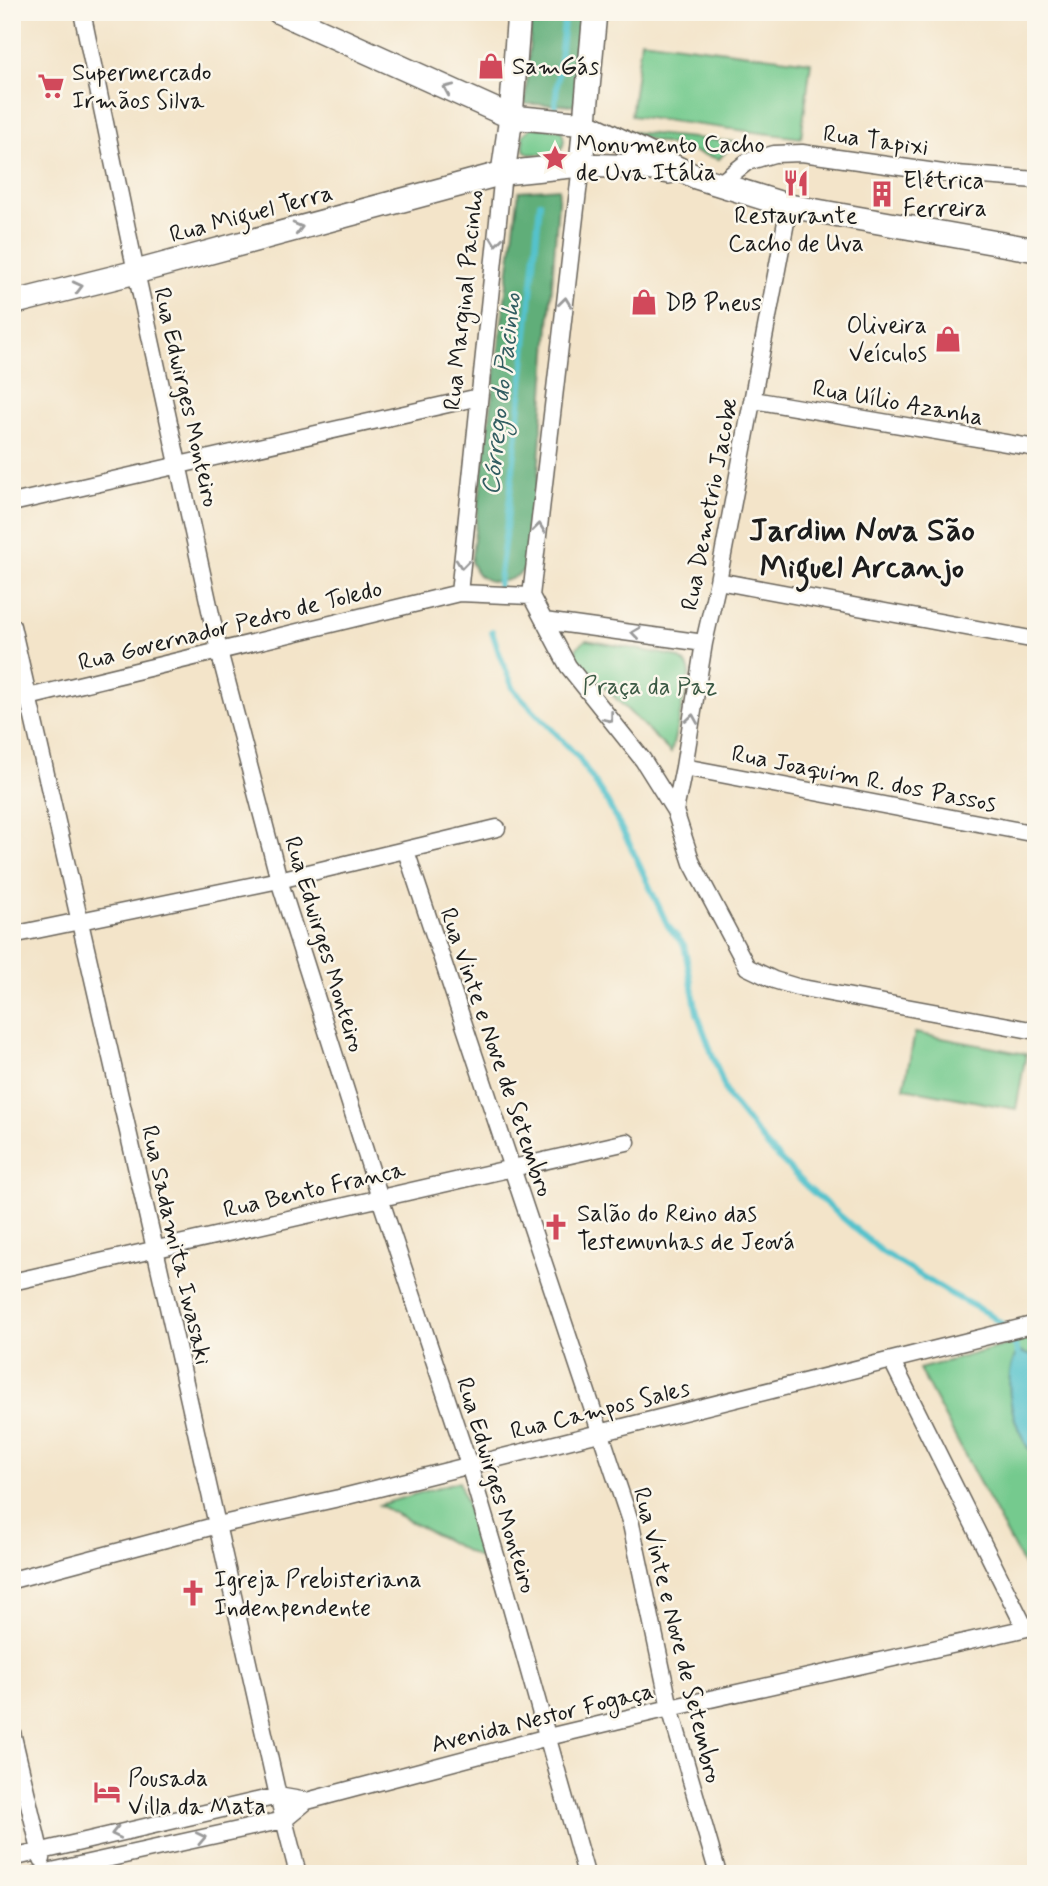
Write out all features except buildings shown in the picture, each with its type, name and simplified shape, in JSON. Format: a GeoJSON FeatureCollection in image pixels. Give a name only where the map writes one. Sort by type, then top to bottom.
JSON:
{"type":"FeatureCollection","features":[{"type":"Feature","properties":{"kind":"main road"},"geometry":{"type":"LineString","coordinates":[[279,12],[518,118],[581,124],[719,185],[789,206],[1036,250]]}},
{"type":"Feature","properties":{"kind":"main road","name":"Rua Marginal Pacinho"},"geometry":{"type":"LineString","coordinates":[[511,172],[518,118],[519,12]]}},
{"type":"Feature","properties":{"kind":"main road"},"geometry":{"type":"LineString","coordinates":[[572,166],[581,124],[595,12]]}},
{"type":"Feature","properties":{"kind":"main road","name":"Rua Miguel Terra"},"geometry":{"type":"LineString","coordinates":[[12,303],[511,172],[572,166],[640,167],[696,177]]}},
{"type":"Feature","properties":{"kind":"street","name":"Rua Edwirges Monteiro"},"geometry":{"type":"LineString","coordinates":[[82,12],[219,650],[279,880],[380,1198],[469,1465],[586,1874]]}},
{"type":"Feature","properties":{"kind":"street","name":"Rua Tapixi"},"geometry":{"type":"LineString","coordinates":[[719,185],[747,162],[774,154],[802,153],[943,173],[1036,180]]}},
{"type":"Feature","properties":{"kind":"street"},"geometry":{"type":"LineString","coordinates":[[572,166],[531,596],[568,666],[643,761],[675,811],[692,863],[747,967],[797,987],[1036,1031]]}},
{"type":"Feature","properties":{"kind":"street","name":"Rua Marginal Pacinho"},"geometry":{"type":"LineString","coordinates":[[459,593],[480,397],[511,172]]}},
{"type":"Feature","properties":{"kind":"street","name":"Rua Demetrio Jacobe"},"geometry":{"type":"LineString","coordinates":[[675,811],[704,643],[789,206]]}},
{"type":"Feature","properties":{"kind":"street"},"geometry":{"type":"LineString","coordinates":[[12,502],[480,397]]}},
{"type":"Feature","properties":{"kind":"street","name":"Rua Uílio Azanha"},"geometry":{"type":"LineString","coordinates":[[753,400],[1036,448]]}},
{"type":"Feature","properties":{"kind":"street"},"geometry":{"type":"LineString","coordinates":[[718,581],[1036,640]]}},
{"type":"Feature","properties":{"kind":"street","name":"Rua Governador Pedro de Toledo"},"geometry":{"type":"LineString","coordinates":[[20,699],[459,593],[531,596]]}},
{"type":"Feature","properties":{"kind":"street"},"geometry":{"type":"LineString","coordinates":[[544,621],[704,643]]}},
{"type":"Feature","properties":{"kind":"street","name":"Rua Sadamita Iwasaki"},"geometry":{"type":"LineString","coordinates":[[12,626],[20,699],[79,921],[298,1874]]}},
{"type":"Feature","properties":{"kind":"street","name":"Rua Joaquim R. dos Passos"},"geometry":{"type":"LineString","coordinates":[[684,767],[1036,834]]}},
{"type":"Feature","properties":{"kind":"street"},"geometry":{"type":"LineString","coordinates":[[12,935],[279,880],[497,828]]}},
{"type":"Feature","properties":{"kind":"street","name":"Rua Vinte e Nove de Setembro"},"geometry":{"type":"LineString","coordinates":[[406,851],[631,1524],[670,1708],[718,1874]]}},
{"type":"Feature","properties":{"kind":"street","name":"Rua Bento Franca"},"geometry":{"type":"LineString","coordinates":[[12,1282],[627,1142]]}},
{"type":"Feature","properties":{"kind":"street","name":"Rua Campos Sales"},"geometry":{"type":"LineString","coordinates":[[12,1580],[218,1525],[339,1498],[1036,1324]]}},
{"type":"Feature","properties":{"kind":"street"},"geometry":{"type":"LineString","coordinates":[[892,1361],[1031,1627]]}},
{"type":"Feature","properties":{"kind":"street","name":"Avenida Nestor Fogaça"},"geometry":{"type":"LineString","coordinates":[[12,1858],[278,1796],[307,1801],[548,1737],[1031,1627]]}},
{"type":"Feature","properties":{"kind":"street"},"geometry":{"type":"LineString","coordinates":[[12,1732],[41,1851],[43,1873]]}},
{"type":"Feature","properties":{"kind":"street","name":"Avenida Nestor Fogaça"},"geometry":{"type":"LineString","coordinates":[[43,1873],[284,1820],[307,1801]]}},
{"type":"Feature","properties":{"kind":"green space"},"geometry":{"type":"Polygon","coordinates":[[[532,12],[583,12],[579,86],[574,105],[525,104],[532,12]]]}},
{"type":"Feature","properties":{"kind":"green space"},"geometry":{"type":"Polygon","coordinates":[[[641,40],[811,62],[801,138],[631,116],[641,40]]]}},
{"type":"Feature","properties":{"kind":"green space"},"geometry":{"type":"Polygon","coordinates":[[[532,127],[561,130],[564,143],[558,154],[529,154],[524,150],[523,135],[532,127]]]}},
{"type":"Feature","properties":{"kind":"green space"},"geometry":{"type":"Polygon","coordinates":[[[621,131],[735,142],[719,159],[621,131]]]}},
{"type":"Feature","properties":{"kind":"green space"},"geometry":{"type":"Polygon","coordinates":[[[559,188],[533,545],[522,572],[511,579],[498,582],[479,575],[471,562],[519,191],[559,188]]]}},
{"type":"Feature","properties":{"kind":"green space","name":"Praça da Paz"},"geometry":{"type":"Polygon","coordinates":[[[586,640],[674,656],[686,664],[690,672],[671,753],[576,659],[577,648],[586,640]]]}},
{"type":"Feature","properties":{"kind":"green space"},"geometry":{"type":"Polygon","coordinates":[[[915,1033],[1026,1054],[1016,1109],[904,1088],[915,1033]]]}},
{"type":"Feature","properties":{"kind":"green space"},"geometry":{"type":"Polygon","coordinates":[[[1036,1337],[1036,1589],[919,1369],[1036,1337]]]}},
{"type":"Feature","properties":{"kind":"green space"},"geometry":{"type":"Polygon","coordinates":[[[459,1481],[485,1561],[379,1505],[459,1481]]]}},
{"type":"Feature","properties":{"kind":"water"},"geometry":{"type":"Polygon","coordinates":[[[1017,1351],[1036,1359],[1036,1459],[1019,1430],[1010,1396],[1010,1373],[1017,1351]]]}},
{"type":"Feature","properties":{"kind":"waterway","name":"Córrego do Pacinho"},"geometry":{"type":"LineString","coordinates":[[555,105],[565,12]]}},
{"type":"Feature","properties":{"kind":"waterway","name":"Córrego do Pacinho"},"geometry":{"type":"LineString","coordinates":[[498,589],[516,445],[540,203]]}},
{"type":"Feature","properties":{"kind":"waterway","name":"Córrego do Pacinho"},"geometry":{"type":"LineString","coordinates":[[492,631],[514,690],[578,757],[605,798],[629,843],[668,926],[684,945],[697,1013],[728,1097],[768,1147],[806,1186],[882,1252],[1003,1325],[1010,1331],[1019,1357]]}},
{"type":"Feature","properties":{"kind":"place","name":"SamGás"},"geometry":{"type":"Point","coordinates":[491,66]}},
{"type":"Feature","properties":{"kind":"place","name":"Supermercado Irmãos Silva"},"geometry":{"type":"Point","coordinates":[51,86]}},
{"type":"Feature","properties":{"kind":"place","name":"Monumento Cacho de Uva Itália"},"geometry":{"type":"Point","coordinates":[555,158]}},
{"type":"Feature","properties":{"kind":"place","name":"Restaurante Cacho de Uva"},"geometry":{"type":"Point","coordinates":[796,183]}},
{"type":"Feature","properties":{"kind":"place","name":"Elétrica Ferreira"},"geometry":{"type":"Point","coordinates":[882,194]}},
{"type":"Feature","properties":{"kind":"place","name":"DB Pneus"},"geometry":{"type":"Point","coordinates":[644,302]}},
{"type":"Feature","properties":{"kind":"place","name":"Oliveira Veículos"},"geometry":{"type":"Point","coordinates":[948,339]}},
{"type":"Feature","properties":{"kind":"place","name":"Salão do Reino das Testemunhas de Jeová"},"geometry":{"type":"Point","coordinates":[556,1227]}},
{"type":"Feature","properties":{"kind":"place","name":"Igreja Prebisteriana Indenpendente"},"geometry":{"type":"Point","coordinates":[193,1593]}},
{"type":"Feature","properties":{"kind":"place","name":"Pousada Villa da Mata"},"geometry":{"type":"Point","coordinates":[107,1792]}},
{"type":"Feature","properties":{"kind":"district","name":"Jardim Nova São Miguel Arcanjo"},"geometry":{"type":"Point","coordinates":[862,548]}}]}
